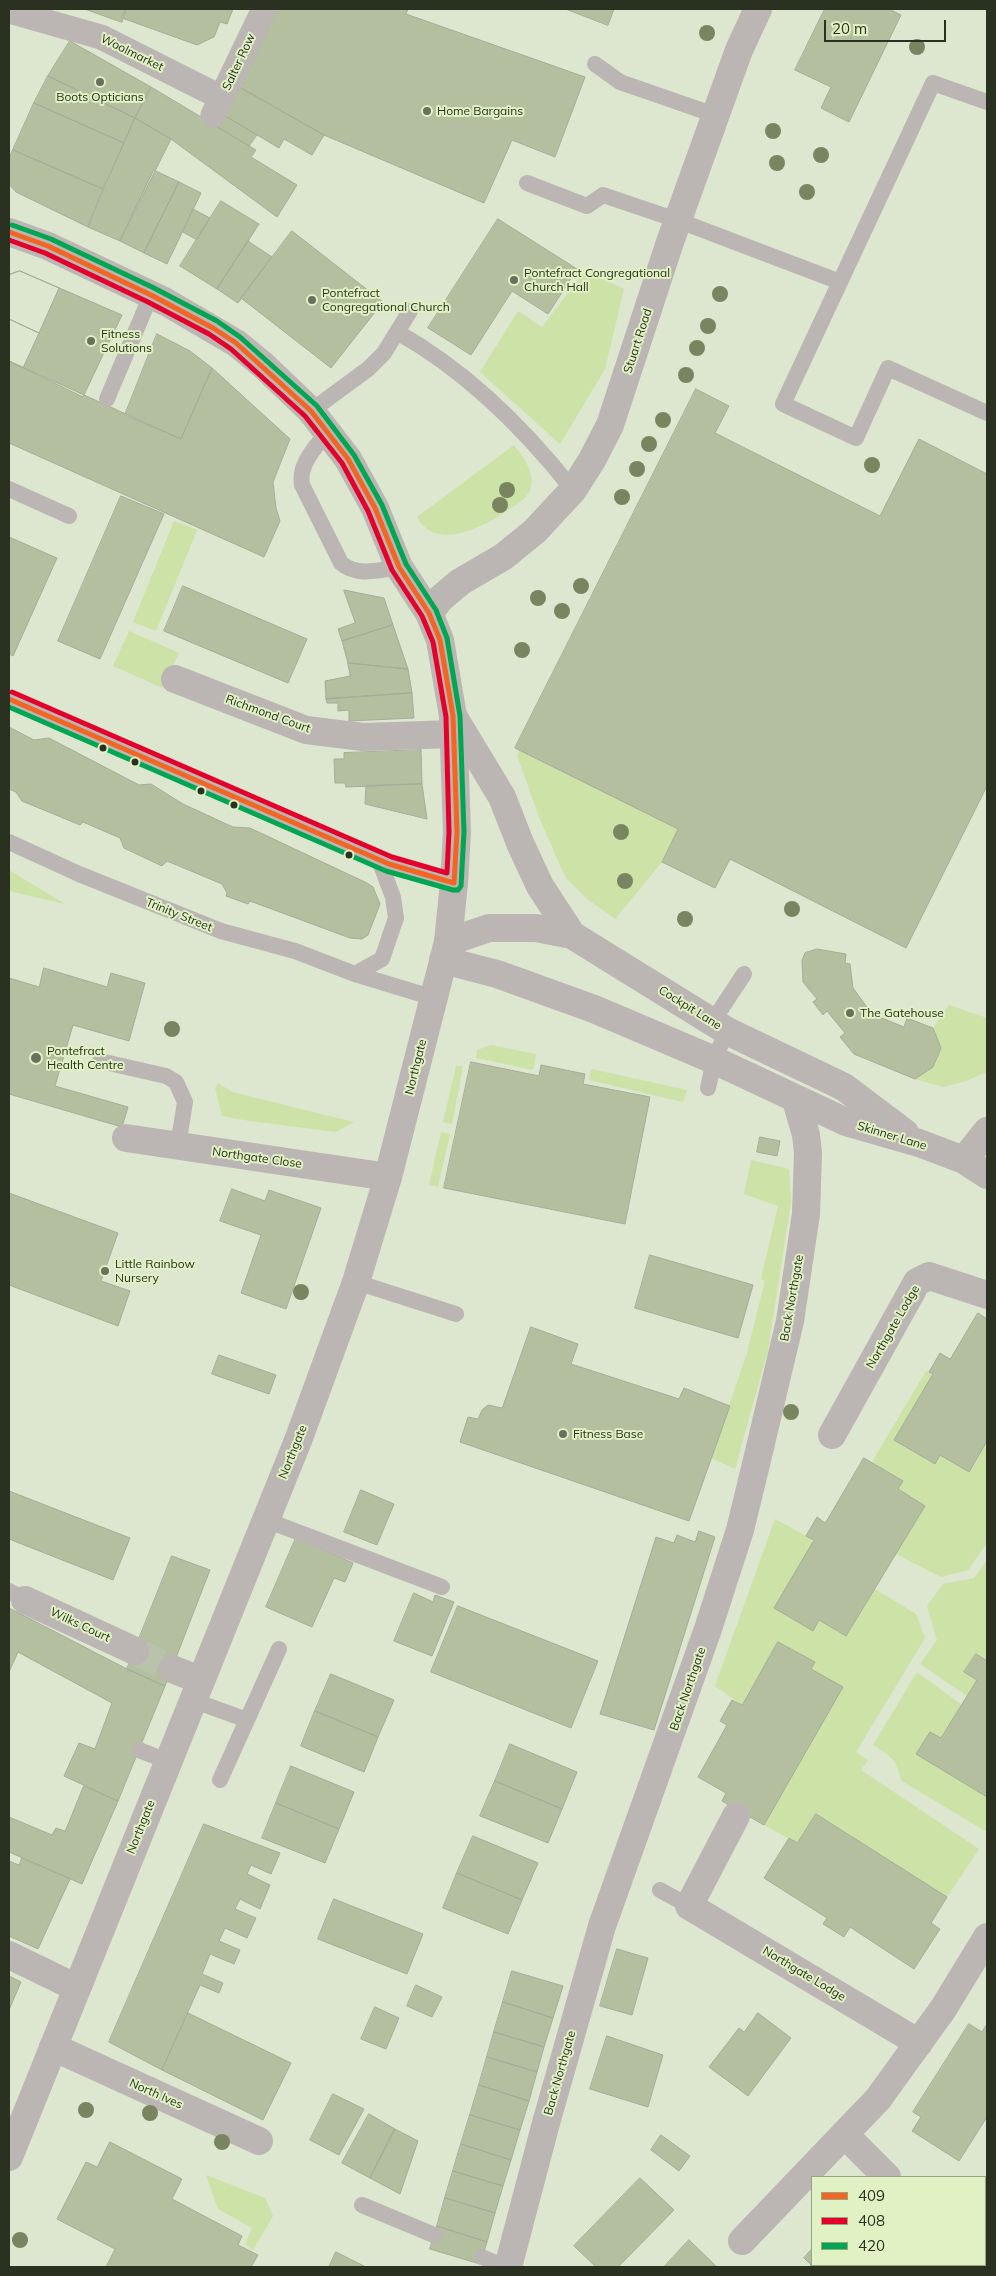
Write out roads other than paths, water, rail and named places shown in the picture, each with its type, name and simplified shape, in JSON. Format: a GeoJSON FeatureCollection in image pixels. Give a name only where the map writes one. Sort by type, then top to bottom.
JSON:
{"type":"FeatureCollection","features":[{"type":"Feature","properties":{"kind":"street","name":"Salter Row"},"geometry":{"type":"LineString","coordinates":[[218,106],[264,9]]}},
{"type":"Feature","properties":{"kind":"street","name":"Stuart Road"},"geometry":{"type":"LineString","coordinates":[[429,613],[460,582],[503,557],[535,531],[574,490],[610,425],[677,220],[739,50],[758,9]]}},
{"type":"Feature","properties":{"kind":"street","name":"Woolmarket"},"geometry":{"type":"LineString","coordinates":[[9,11],[53,16],[101,37],[218,106]]}},
{"type":"Feature","properties":{"kind":"street","name":"Northgate"},"geometry":{"type":"LineString","coordinates":[[9,232],[48,246],[151,295],[214,328],[236,343],[320,421],[348,459],[375,508],[399,567],[429,613],[440,640],[453,725],[457,832],[454,883],[445,951],[388,1177],[356,1282],[299,1438],[9,2157]]}},
{"type":"Feature","properties":{"kind":"street","name":"Richmond Court"},"geometry":{"type":"LineString","coordinates":[[176,679],[306,730],[363,737],[453,725]]}},
{"type":"Feature","properties":{"kind":"street","name":"Northgate"},"geometry":{"type":"LineString","coordinates":[[453,725],[502,797],[520,843],[540,886],[572,935]]}},
{"type":"Feature","properties":{"kind":"street","name":"Cockpit Lane"},"geometry":{"type":"LineString","coordinates":[[445,951],[489,928],[536,928],[572,935],[720,1026],[844,1087],[919,1143]]}},
{"type":"Feature","properties":{"kind":"street"},"geometry":{"type":"LineString","coordinates":[[445,951],[497,974],[594,1009],[714,1060],[796,1100]]}},
{"type":"Feature","properties":{"kind":"street","name":"Skinner Lane"},"geometry":{"type":"LineString","coordinates":[[796,1100],[846,1122],[919,1143],[964,1160],[987,1175]]}},
{"type":"Feature","properties":{"kind":"street","name":"Back Northgate"},"geometry":{"type":"LineString","coordinates":[[507,2267],[602,1926],[688,1688],[740,1530],[786,1338],[806,1214],[808,1153],[806,1136],[796,1100]]}},
{"type":"Feature","properties":{"kind":"street"},"geometry":{"type":"LineString","coordinates":[[964,1160],[987,1131]]}},
{"type":"Feature","properties":{"kind":"street","name":"Northgate Close"},"geometry":{"type":"LineString","coordinates":[[126,1138],[388,1177]]}},
{"type":"Feature","properties":{"kind":"street","name":"Northgate Lodge"},"geometry":{"type":"LineString","coordinates":[[832,1435],[917,1282],[929,1276],[987,1295]]}},
{"type":"Feature","properties":{"kind":"street","name":"Wilks Court"},"geometry":{"type":"LineString","coordinates":[[17,1595],[135,1651]]}},
{"type":"Feature","properties":{"kind":"street"},"geometry":{"type":"LineString","coordinates":[[172,1669],[196,1690]]}},
{"type":"Feature","properties":{"kind":"street"},"geometry":{"type":"LineString","coordinates":[[689,1906],[736,1816]]}},
{"type":"Feature","properties":{"kind":"street","name":"Northgate Lodge"},"geometry":{"type":"LineString","coordinates":[[689,1906],[919,2043]]}},
{"type":"Feature","properties":{"kind":"street"},"geometry":{"type":"LineString","coordinates":[[742,2241],[845,2136],[878,2099],[943,2009],[987,1937]]}},
{"type":"Feature","properties":{"kind":"street"},"geometry":{"type":"LineString","coordinates":[[9,1956],[77,1988]]}},
{"type":"Feature","properties":{"kind":"street","name":"North Ives"},"geometry":{"type":"LineString","coordinates":[[53,2047],[259,2140]]}},
{"type":"Feature","properties":{"kind":"street"},"geometry":{"type":"LineString","coordinates":[[845,2136],[886,2176]]}},
{"type":"Feature","properties":{"kind":"lane"},"geometry":{"type":"LineString","coordinates":[[596,64],[620,82],[715,115]]}},
{"type":"Feature","properties":{"kind":"lane"},"geometry":{"type":"LineString","coordinates":[[987,102],[933,83],[783,404],[856,438],[888,368],[987,413]]}},
{"type":"Feature","properties":{"kind":"lane"},"geometry":{"type":"LineString","coordinates":[[526,182],[587,206],[603,195],[677,220],[840,282]]}},
{"type":"Feature","properties":{"kind":"lane"},"geometry":{"type":"LineString","coordinates":[[107,399],[151,295]]}},
{"type":"Feature","properties":{"kind":"lane"},"geometry":{"type":"LineString","coordinates":[[399,567],[356,571],[347,570],[341,564],[302,485],[300,476],[320,421],[384,353],[410,311]]}},
{"type":"Feature","properties":{"kind":"lane"},"geometry":{"type":"LineString","coordinates":[[398,332],[447,363],[491,400],[522,429],[574,490]]}},
{"type":"Feature","properties":{"kind":"lane"},"geometry":{"type":"LineString","coordinates":[[9,489],[69,516]]}},
{"type":"Feature","properties":{"kind":"lane"},"geometry":{"type":"LineString","coordinates":[[9,700],[379,860],[454,883]]}},
{"type":"Feature","properties":{"kind":"lane","name":"Trinity Street"},"geometry":{"type":"LineString","coordinates":[[9,842],[80,874],[212,928],[295,951],[355,974],[434,998]]}},
{"type":"Feature","properties":{"kind":"lane"},"geometry":{"type":"LineString","coordinates":[[355,974],[382,959],[396,918],[393,898],[379,860]]}},
{"type":"Feature","properties":{"kind":"lane"},"geometry":{"type":"LineString","coordinates":[[708,1088],[720,1026],[744,974]]}},
{"type":"Feature","properties":{"kind":"lane"},"geometry":{"type":"LineString","coordinates":[[100,1061],[166,1076],[176,1082],[185,1102],[178,1146]]}},
{"type":"Feature","properties":{"kind":"lane"},"geometry":{"type":"LineString","coordinates":[[356,1282],[456,1314]]}},
{"type":"Feature","properties":{"kind":"lane"},"geometry":{"type":"LineString","coordinates":[[266,1520],[442,1587]]}},
{"type":"Feature","properties":{"kind":"lane"},"geometry":{"type":"LineString","coordinates":[[220,1780],[279,1649]]}},
{"type":"Feature","properties":{"kind":"lane"},"geometry":{"type":"LineString","coordinates":[[196,1690],[247,1720]]}},
{"type":"Feature","properties":{"kind":"lane"},"geometry":{"type":"LineString","coordinates":[[139,1750],[167,1762]]}},
{"type":"Feature","properties":{"kind":"lane","name":"Northgate Lodge"},"geometry":{"type":"LineString","coordinates":[[660,1890],[689,1906]]}},
{"type":"Feature","properties":{"kind":"lane"},"geometry":{"type":"LineString","coordinates":[[362,2204],[434,2236]]}},
{"type":"Feature","properties":{"kind":"lane"},"geometry":{"type":"LineString","coordinates":[[482,2257],[507,2267]]}},
{"type":"Feature","properties":{"kind":"tunnel"},"geometry":{"type":"LineString","coordinates":[[135,1651],[172,1669]]}},
{"type":"Feature","properties":{"kind":"place","name":"Boots Opticians"},"geometry":{"type":"Point","coordinates":[100,82]}},
{"type":"Feature","properties":{"kind":"place","name":"Home Bargains"},"geometry":{"type":"Point","coordinates":[427,111]}},
{"type":"Feature","properties":{"kind":"place","name":"Pontefract Congregational Church Hall"},"geometry":{"type":"Point","coordinates":[514,280]}},
{"type":"Feature","properties":{"kind":"place","name":"Pontefract Congregational Church"},"geometry":{"type":"Point","coordinates":[312,300]}},
{"type":"Feature","properties":{"kind":"place","name":"Fitness Solutions"},"geometry":{"type":"Point","coordinates":[91,341]}},
{"type":"Feature","properties":{"kind":"place","name":"The Gatehouse"},"geometry":{"type":"Point","coordinates":[850,1013]}},
{"type":"Feature","properties":{"kind":"place","name":"Pontefract Health Centre"},"geometry":{"type":"Point","coordinates":[36,1058]}},
{"type":"Feature","properties":{"kind":"place","name":"Little Rainbow Nursery"},"geometry":{"type":"Point","coordinates":[105,1271]}},
{"type":"Feature","properties":{"kind":"place","name":"Fitness Base"},"geometry":{"type":"Point","coordinates":[563,1434]}}]}
